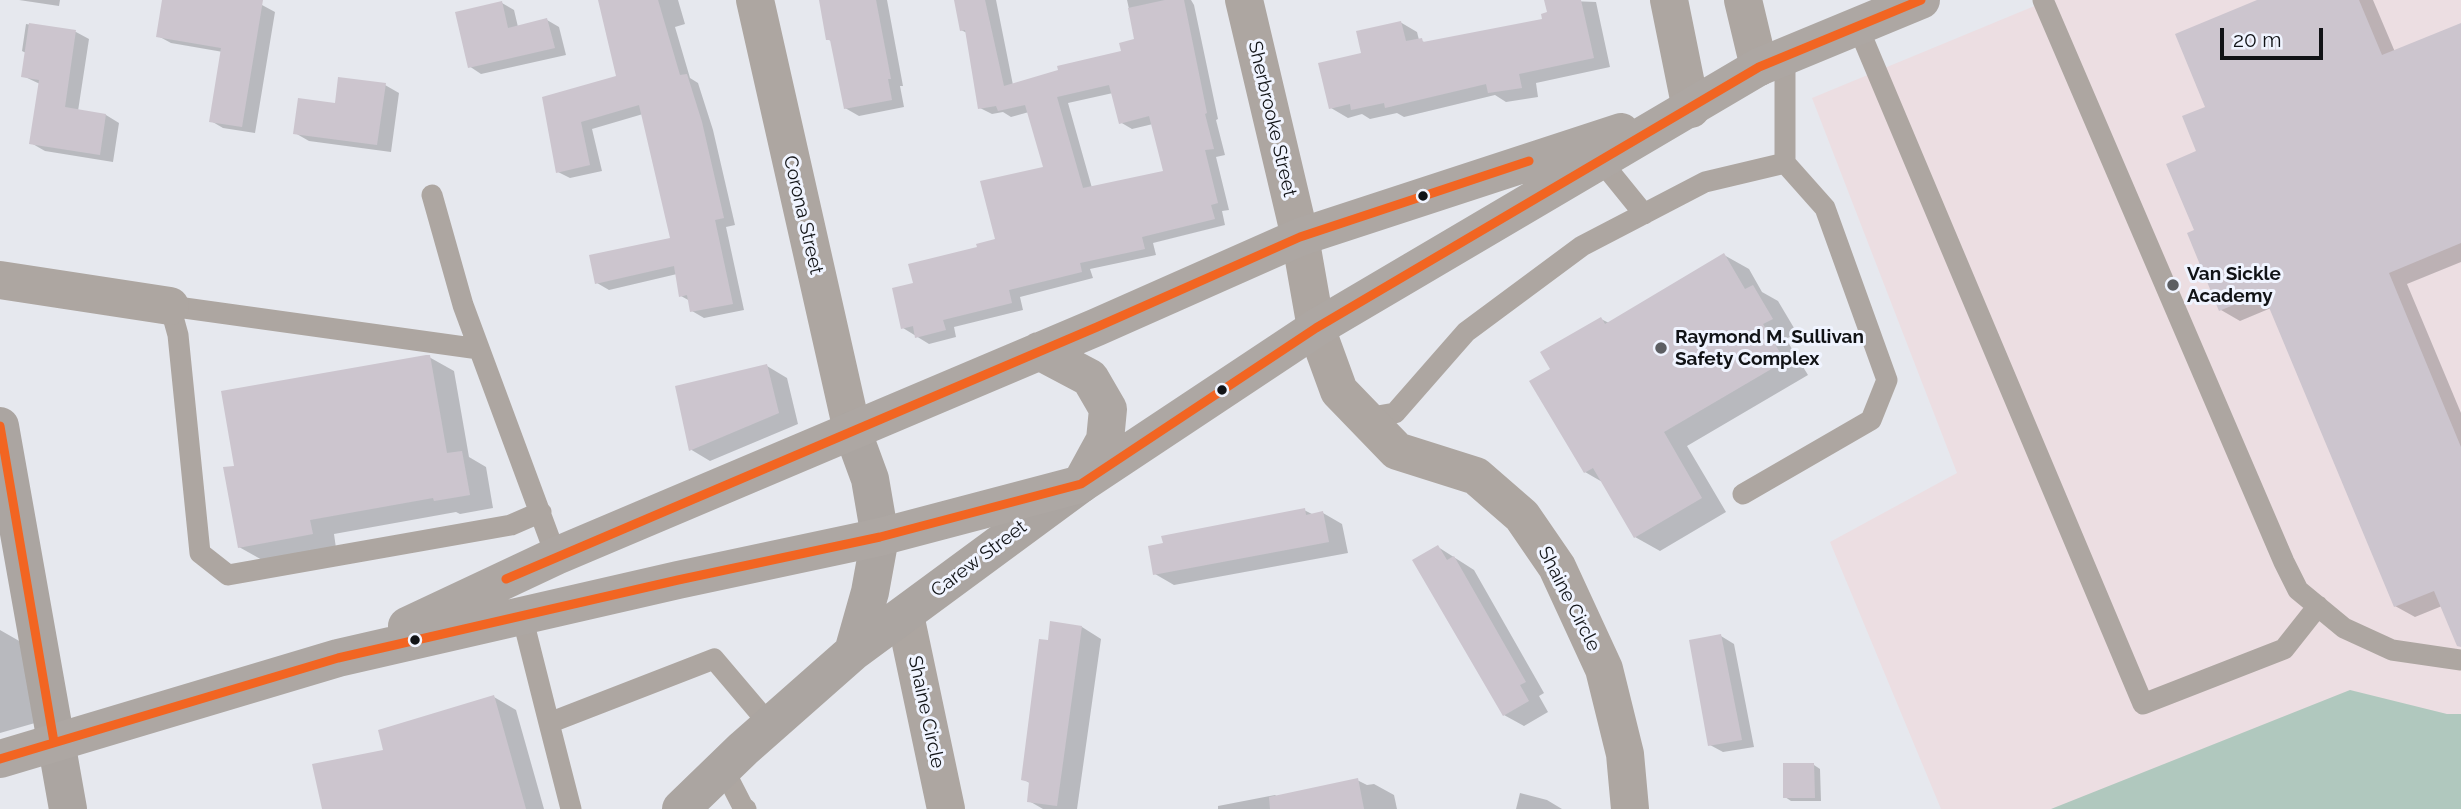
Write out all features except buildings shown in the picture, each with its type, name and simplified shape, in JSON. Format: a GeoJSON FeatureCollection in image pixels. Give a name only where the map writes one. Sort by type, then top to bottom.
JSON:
{"type":"FeatureCollection","features":[{"type":"Feature","properties":{"kind":"main road","name":"Carew Street"},"geometry":{"type":"LineString","coordinates":[[681,809],[853,652],[1081,484],[1316,328],[1772,62],[1921,0]]}},
{"type":"Feature","properties":{"kind":"main road","name":"Carew Street"},"geometry":{"type":"LineString","coordinates":[[338,658],[556,556],[1097,327],[1300,237],[1691,109]]}},
{"type":"Feature","properties":{"kind":"main road"},"geometry":{"type":"LineString","coordinates":[[0,759],[338,658],[880,537],[1081,484],[1105,440],[1108,408],[1090,378],[1039,351]]}},
{"type":"Feature","properties":{"kind":"main road"},"geometry":{"type":"LineString","coordinates":[[0,426],[68,809]]}},
{"type":"Feature","properties":{"kind":"main road"},"geometry":{"type":"LineString","coordinates":[[852,430],[870,479],[880,537],[870,592],[853,652]]}},
{"type":"Feature","properties":{"kind":"street","name":"Corona Street"},"geometry":{"type":"LineString","coordinates":[[755,0],[852,430]]}},
{"type":"Feature","properties":{"kind":"street","name":"Sherbrooke Street"},"geometry":{"type":"LineString","coordinates":[[1244,0],[1300,237]]}},
{"type":"Feature","properties":{"kind":"street"},"geometry":{"type":"LineString","coordinates":[[1669,0],[1691,109]]}},
{"type":"Feature","properties":{"kind":"street"},"geometry":{"type":"LineString","coordinates":[[1743,0],[1772,62]]}},
{"type":"Feature","properties":{"kind":"street"},"geometry":{"type":"LineString","coordinates":[[1300,237],[1316,328]]}},
{"type":"Feature","properties":{"kind":"street"},"geometry":{"type":"LineString","coordinates":[[0,280],[170,306]]}},
{"type":"Feature","properties":{"kind":"street","name":"Shaine Circle"},"geometry":{"type":"LineString","coordinates":[[1316,328],[1339,391],[1397,451],[1476,476],[1522,516],[1557,567],[1604,669],[1625,754],[1630,809]]}},
{"type":"Feature","properties":{"kind":"street","name":"Shaine Circle"},"geometry":{"type":"LineString","coordinates":[[905,615],[946,809]]}},
{"type":"Feature","properties":{"kind":"lane"},"geometry":{"type":"LineString","coordinates":[[2043,0],[2298,590],[2344,628],[2392,650],[2461,660]]}},
{"type":"Feature","properties":{"kind":"lane"},"geometry":{"type":"LineString","coordinates":[[1858,27],[2143,704],[2284,649],[2318,606]]}},
{"type":"Feature","properties":{"kind":"lane"},"geometry":{"type":"LineString","coordinates":[[1742,494],[1871,419],[1887,380],[1825,208],[1785,163],[1772,62]]}},
{"type":"Feature","properties":{"kind":"lane"},"geometry":{"type":"LineString","coordinates":[[1601,161],[1644,214]]}},
{"type":"Feature","properties":{"kind":"lane"},"geometry":{"type":"LineString","coordinates":[[1366,418],[1395,413],[1466,332],[1582,246],[1705,182],[1785,163]]}},
{"type":"Feature","properties":{"kind":"lane"},"geometry":{"type":"LineString","coordinates":[[432,195],[463,304],[556,556]]}},
{"type":"Feature","properties":{"kind":"lane"},"geometry":{"type":"LineString","coordinates":[[479,349],[170,306],[178,335],[200,553],[228,575],[511,525],[541,512]]}},
{"type":"Feature","properties":{"kind":"lane"},"geometry":{"type":"LineString","coordinates":[[522,616],[571,809]]}},
{"type":"Feature","properties":{"kind":"lane"},"geometry":{"type":"LineString","coordinates":[[549,723],[714,659],[770,725]]}},
{"type":"Feature","properties":{"kind":"lane"},"geometry":{"type":"LineString","coordinates":[[723,768],[744,808]]}},
{"type":"Feature","properties":{"kind":"shaded area","name":"Van Sickle Academy"},"geometry":{"type":"Polygon","coordinates":[[[2049,0],[2461,0],[2461,737],[2285,809],[1941,809],[1830,542],[1957,473],[1812,98],[2049,0]]]}},
{"type":"Feature","properties":{"kind":"green space"},"geometry":{"type":"Polygon","coordinates":[[[2350,690],[2447,714],[2461,714],[2461,809],[2051,809],[2350,690]]]}},
{"type":"Feature","properties":{"kind":"transit line"},"geometry":{"type":"LineString","coordinates":[[0,759],[338,658],[880,537],[1081,484],[1316,328],[1759,67],[1921,0]]}},
{"type":"Feature","properties":{"kind":"transit line"},"geometry":{"type":"LineString","coordinates":[[506,579],[1097,327],[1300,237],[1529,161]]}},
{"type":"Feature","properties":{"kind":"transit line"},"geometry":{"type":"LineString","coordinates":[[0,426],[54,742]]}},
{"type":"Feature","properties":{"kind":"place","name":"Van Sickle Academy"},"geometry":{"type":"Point","coordinates":[2173,285]}},
{"type":"Feature","properties":{"kind":"place","name":"Raymond M. Sullivan Safety Complex"},"geometry":{"type":"Point","coordinates":[1661,348]}}]}
